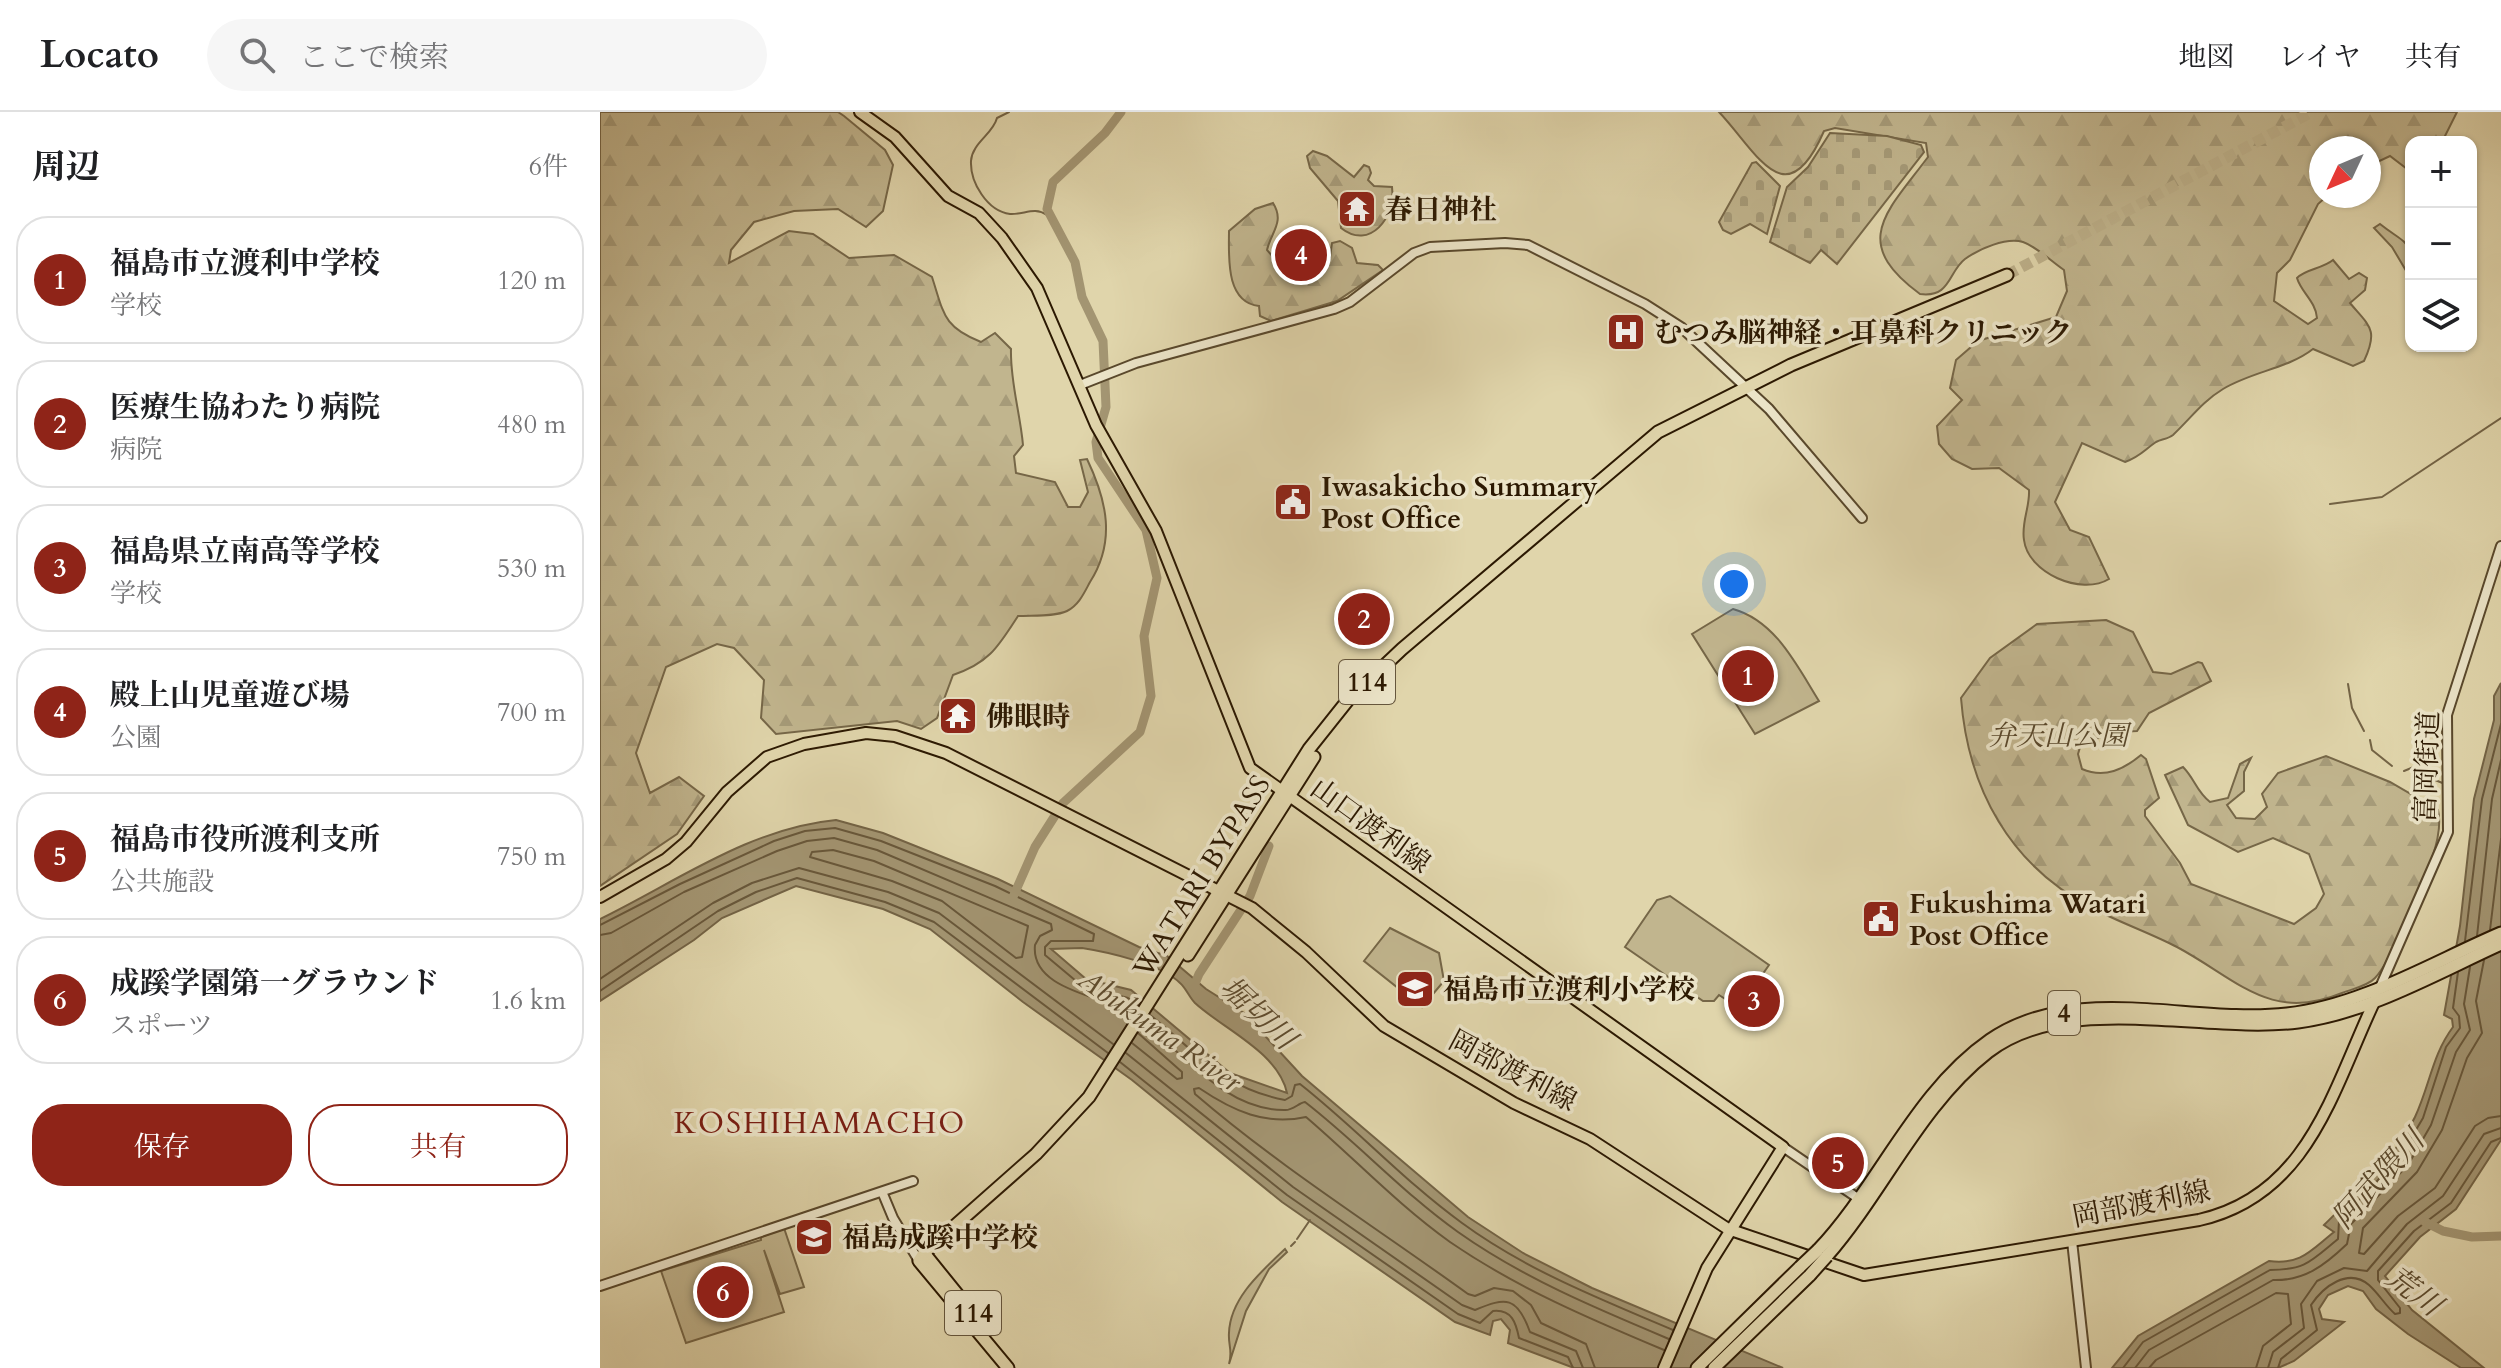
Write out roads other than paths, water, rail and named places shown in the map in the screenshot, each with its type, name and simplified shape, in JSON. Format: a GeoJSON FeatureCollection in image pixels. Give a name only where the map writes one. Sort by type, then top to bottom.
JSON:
{"type":"FeatureCollection","features":[{"type":"Feature","properties":{"kind":"highway","name":"WATARI BYPASS"},"geometry":{"type":"LineString","coordinates":[[921,1255],[1047,1143],[1096,1092],[1286,794],[1309,749],[1358,691],[1610,471],[1669,425],[1936,302],[2007,275]]}},
{"type":"Feature","properties":{"kind":"highway","name":"4"},"geometry":{"type":"LineString","coordinates":[[1714,1368],[1822,1253],[1956,1082],[1991,1050],[2016,1037],[2090,1019],[2238,1025],[2300,1022],[2376,999],[2501,933]]}},
{"type":"Feature","properties":{"kind":"highway","name":"4"},"geometry":{"type":"LineString","coordinates":[[1863,1202],[1954,1072],[1992,1039],[2014,1028],[2083,1010],[2288,1014],[2331,1004],[2381,985],[2411,978],[2501,944]]}},
{"type":"Feature","properties":{"kind":"highway","name":"114"},"geometry":{"type":"LineString","coordinates":[[921,1255],[1008,1368]]}},
{"type":"Feature","properties":{"kind":"highway","name":"114"},"geometry":{"type":"LineString","coordinates":[[921,1255],[1017,1368]]}},
{"type":"Feature","properties":{"kind":"highway","name":"4"},"geometry":{"type":"LineString","coordinates":[[1697,1368],[1786,1291]]}},
{"type":"Feature","properties":{"kind":"main road","name":"山口渡利線"},"geometry":{"type":"LineString","coordinates":[[860,112],[895,137],[944,193],[979,213],[1002,238],[1037,288],[1099,430],[1156,531],[1248,763],[1286,794],[1783,1147]]}},
{"type":"Feature","properties":{"kind":"main road","name":"岡部渡利線"},"geometry":{"type":"LineString","coordinates":[[600,897],[676,850],[754,766],[767,757],[804,744],[866,733],[895,736],[946,753],[1224,892],[1252,908],[1306,952],[1384,1026],[1492,1090],[1590,1139],[1728,1229],[1858,1275],[2205,1218],[2238,1207],[2265,1191],[2305,1149],[2381,985]]}},
{"type":"Feature","properties":{"kind":"main road"},"geometry":{"type":"LineString","coordinates":[[1664,1368],[1705,1272],[1728,1229],[1783,1147]]}},
{"type":"Feature","properties":{"kind":"street"},"geometry":{"type":"LineString","coordinates":[[1080,385],[1199,345],[1334,309],[1350,302],[1414,253],[1430,247],[1519,243],[1666,316],[1747,387],[1862,518]]}},
{"type":"Feature","properties":{"kind":"street","name":"富岡街道"},"geometry":{"type":"LineString","coordinates":[[2381,985],[2414,917],[2448,832],[2447,715],[2501,546]]}},
{"type":"Feature","properties":{"kind":"street"},"geometry":{"type":"LineString","coordinates":[[1783,1147],[1863,1202]]}},
{"type":"Feature","properties":{"kind":"street"},"geometry":{"type":"LineString","coordinates":[[600,1286],[883,1194],[913,1181]]}},
{"type":"Feature","properties":{"kind":"street"},"geometry":{"type":"LineString","coordinates":[[883,1194],[893,1218],[921,1255]]}},
{"type":"Feature","properties":{"kind":"street"},"geometry":{"type":"LineString","coordinates":[[2072,1241],[2086,1368]]}},
{"type":"Feature","properties":{"kind":"water","name":"阿武隈川"},"geometry":{"type":"Polygon","coordinates":[[[2501,683],[2501,1140],[2456,1209],[2420,1237],[2385,1276],[2412,1310],[2484,1368],[2461,1368],[2376,1309],[2363,1291],[2348,1286],[2328,1295],[2319,1309],[2322,1319],[2344,1322],[2294,1361],[2278,1368],[2112,1368],[2138,1336],[2269,1261],[2297,1259],[2318,1245],[2334,1232],[2324,1225],[2374,1174],[2407,1132],[2440,1048],[2453,1027],[2452,1019],[2444,1015],[2460,926],[2474,799],[2494,720],[2494,696],[2501,683]]]}},
{"type":"Feature","properties":{"kind":"water","name":"Abukuma River"},"geometry":{"type":"Polygon","coordinates":[[[836,820],[883,833],[998,879],[1139,947],[1167,956],[1206,989],[1244,1013],[1302,1076],[1468,1217],[1523,1253],[1592,1288],[1783,1368],[1574,1368],[1508,1343],[1510,1330],[1501,1319],[1493,1321],[1490,1335],[1455,1322],[1282,1202],[1132,1080],[1023,1002],[930,929],[883,909],[796,886],[722,918],[694,940],[600,1001],[600,919],[744,845],[804,825],[836,820]],[[1051,949],[1086,979],[1131,990],[1230,1073],[1287,1093],[1273,1065],[1248,1042],[1195,1003],[1171,976],[1134,960],[1093,950],[1051,949]]]}},
{"type":"Feature","properties":{"kind":"waterway"},"geometry":{"type":"LineString","coordinates":[[1009,112],[997,118],[975,149],[971,161],[973,178],[987,201],[1002,212],[1038,211],[1047,215]]}},
{"type":"Feature","properties":{"kind":"waterway"},"geometry":{"type":"LineString","coordinates":[[1013,897],[1035,847],[1063,803],[1140,732],[1151,696],[1144,636],[1157,578],[1146,530],[1098,458],[1096,442],[1106,407],[1103,341],[1082,297],[1075,262],[1047,209],[1053,182],[1105,133],[1121,112]]}},
{"type":"Feature","properties":{"kind":"waterway"},"geometry":{"type":"LineString","coordinates":[[2330,504],[2382,497],[2501,418]]}},
{"type":"Feature","properties":{"kind":"waterway"},"geometry":{"type":"LineString","coordinates":[[2348,684],[2352,708],[2364,731]]}},
{"type":"Feature","properties":{"kind":"waterway"},"geometry":{"type":"LineString","coordinates":[[2370,740],[2372,750],[2392,766]]}},
{"type":"Feature","properties":{"kind":"waterway"},"geometry":{"type":"LineString","coordinates":[[2404,771],[2421,764],[2435,780],[2445,784]]}},
{"type":"Feature","properties":{"kind":"waterway","name":"堀切川"},"geometry":{"type":"LineString","coordinates":[[1197,990],[1194,986],[1199,974],[1250,896],[1269,846]]}},
{"type":"Feature","properties":{"kind":"waterway"},"geometry":{"type":"LineString","coordinates":[[1297,1239],[1310,1220]]}},
{"type":"Feature","properties":{"kind":"waterway"},"geometry":{"type":"LineString","coordinates":[[2425,1222],[2443,1231],[2472,1237],[2501,1236]]}},
{"type":"Feature","properties":{"kind":"waterway"},"geometry":{"type":"LineString","coordinates":[[1291,1246],[1295,1242]]}},
{"type":"Feature","properties":{"kind":"tunnel"},"geometry":{"type":"LineString","coordinates":[[2007,275],[2312,112]]}},
{"type":"Feature","properties":{"kind":"place","name":"春日神社"},"geometry":{"type":"Point","coordinates":[1357,209]}},
{"type":"Feature","properties":{"kind":"place","name":"殿上山児童遊び場"},"geometry":{"type":"Point","coordinates":[1301,255]}},
{"type":"Feature","properties":{"kind":"place","name":"むつみ脳神経・耳鼻科クリニック"},"geometry":{"type":"Point","coordinates":[1626,332]}},
{"type":"Feature","properties":{"kind":"place","name":"Iwasakicho Summary Post Office"},"geometry":{"type":"Point","coordinates":[1293,502]}},
{"type":"Feature","properties":{"kind":"place","name":"医療生協わたり病院"},"geometry":{"type":"Point","coordinates":[1364,619]}},
{"type":"Feature","properties":{"kind":"place","name":"福島市立渡利中学校"},"geometry":{"type":"Point","coordinates":[1748,676]}},
{"type":"Feature","properties":{"kind":"place","name":"佛眼時"},"geometry":{"type":"Point","coordinates":[958,716]}},
{"type":"Feature","properties":{"kind":"place","name":"Fukushima Watari Post Office"},"geometry":{"type":"Point","coordinates":[1881,919]}},
{"type":"Feature","properties":{"kind":"place","name":"福島市立渡利小学校"},"geometry":{"type":"Point","coordinates":[1415,989]}},
{"type":"Feature","properties":{"kind":"place","name":"福島県立南高等学校"},"geometry":{"type":"Point","coordinates":[1754,1001]}},
{"type":"Feature","properties":{"kind":"place","name":"福島市役所渡利支所"},"geometry":{"type":"Point","coordinates":[1838,1163]}},
{"type":"Feature","properties":{"kind":"place","name":"福島成蹊中学校"},"geometry":{"type":"Point","coordinates":[814,1237]}},
{"type":"Feature","properties":{"kind":"place","name":"成蹊学園第一グラウンド"},"geometry":{"type":"Point","coordinates":[723,1292]}},
{"type":"Feature","properties":{"kind":"district","name":"KOSHIHAMACHO"},"geometry":{"type":"Point","coordinates":[820,1123]}},
{"type":"Feature","properties":{"kind":"park label","name":"弁天山公園"},"geometry":{"type":"Point","coordinates":[2058,735]}},
{"type":"Feature","properties":{"kind":"water label","name":"荒川"},"geometry":{"type":"Point","coordinates":[2414,1291]}}]}
